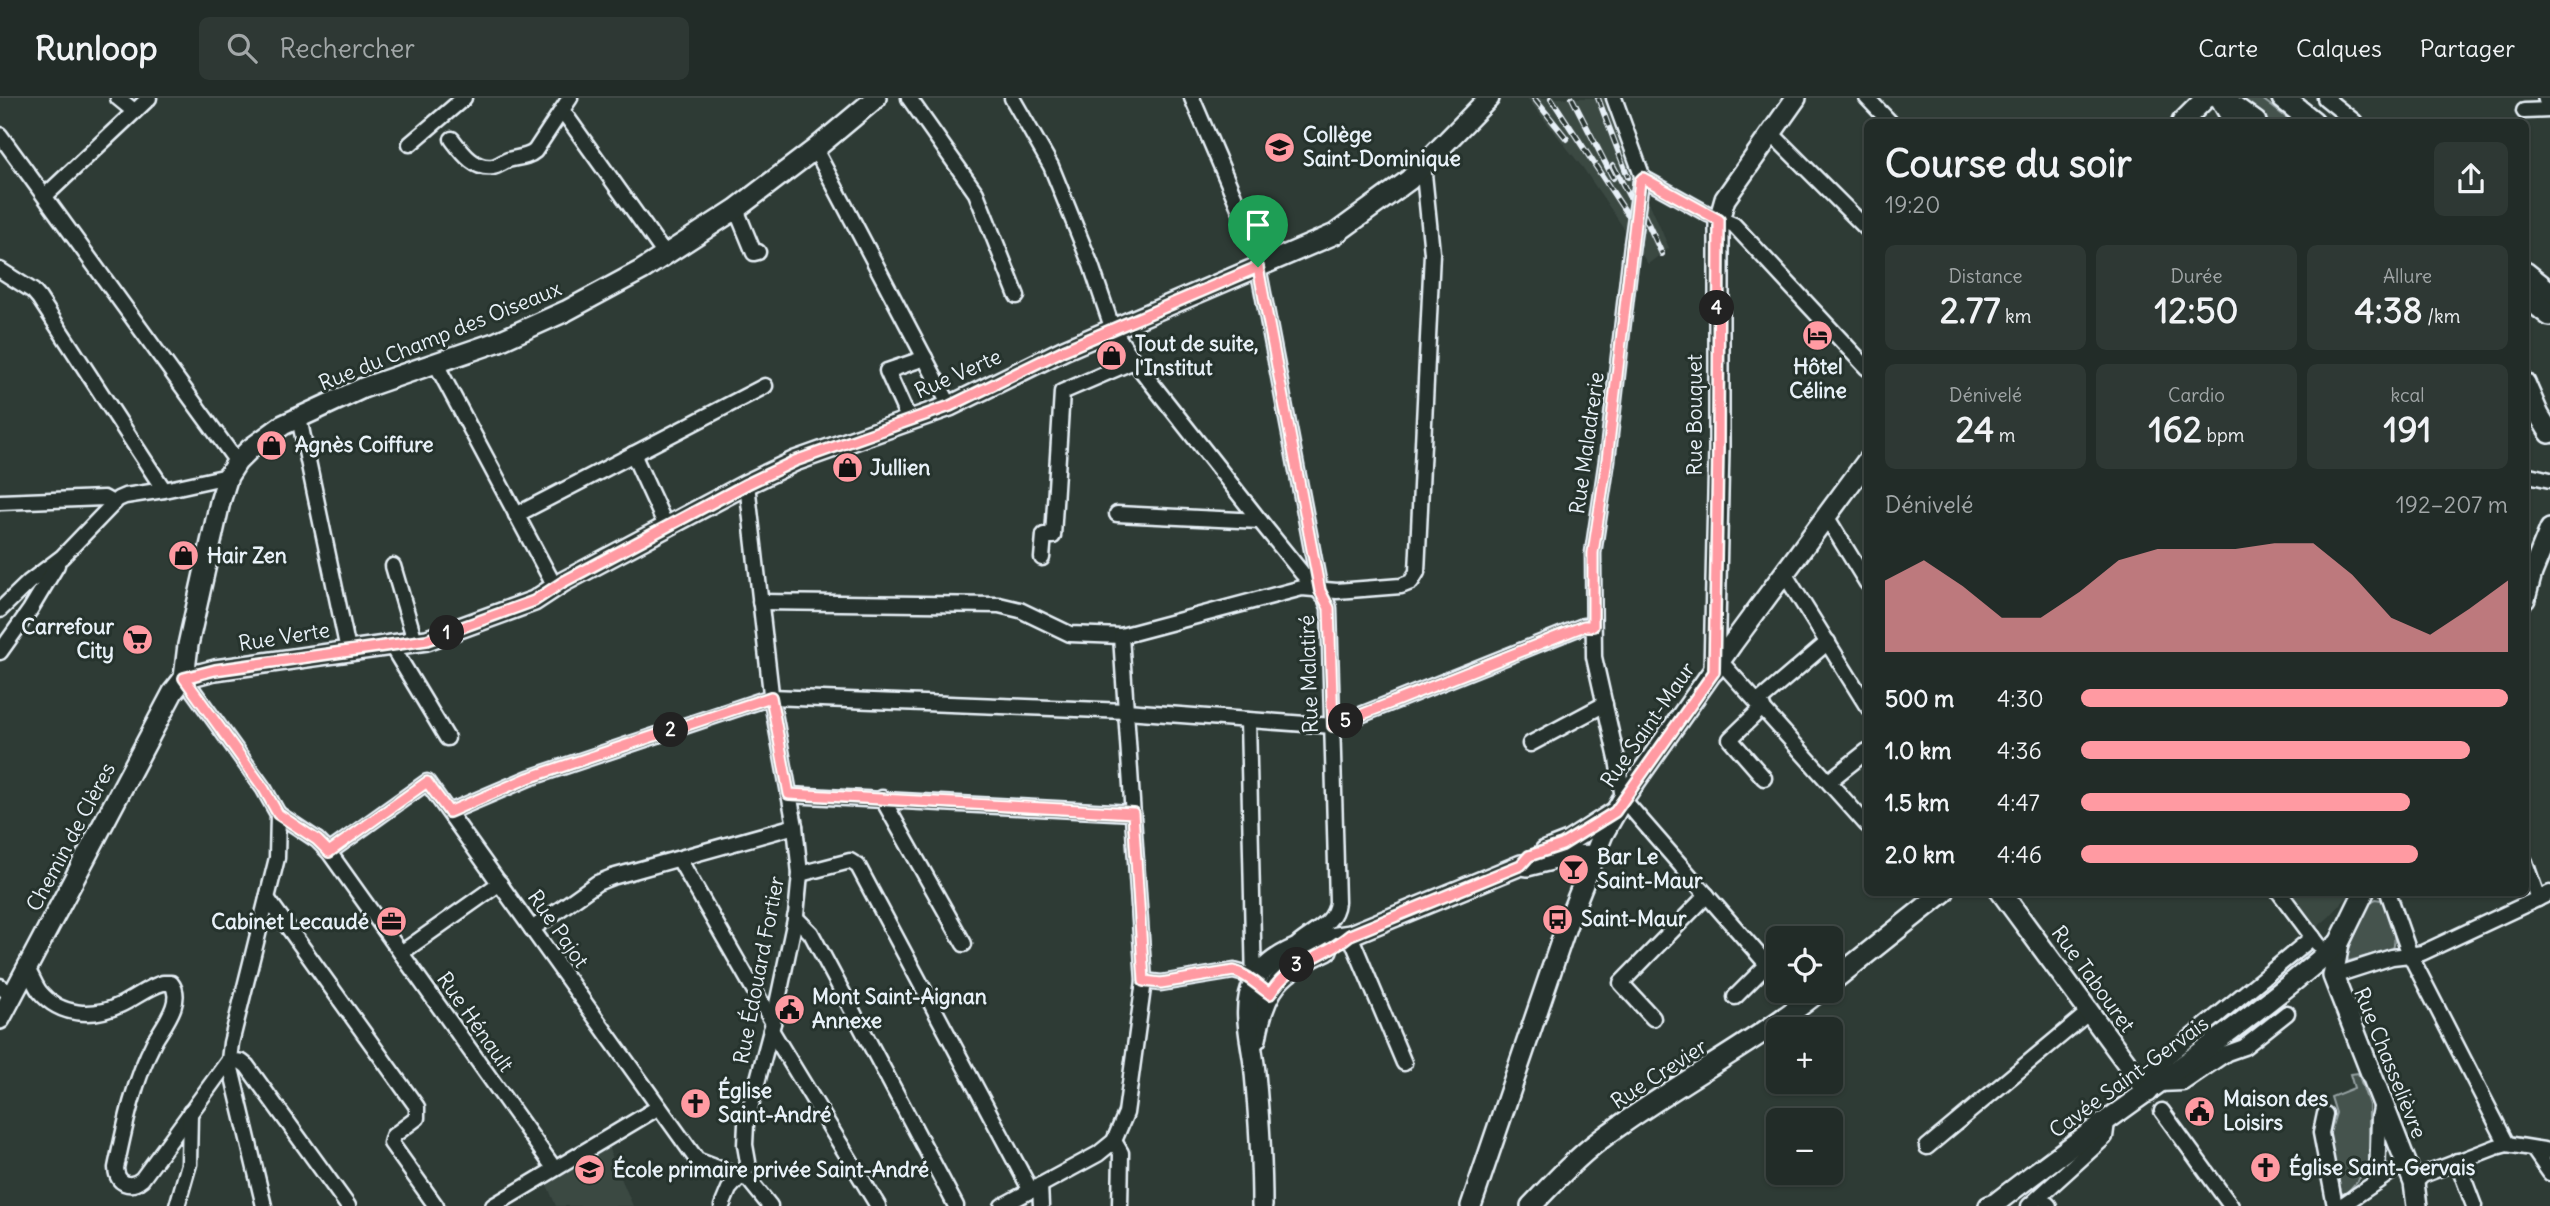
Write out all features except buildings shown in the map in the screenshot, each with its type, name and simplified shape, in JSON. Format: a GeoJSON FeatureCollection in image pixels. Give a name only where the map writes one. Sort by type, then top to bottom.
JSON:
{"type":"FeatureCollection","features":[{"type":"Feature","properties":{"kind":"main road"},"geometry":{"type":"LineString","coordinates":[[2283,98],[2309,119]]}},
{"type":"Feature","properties":{"kind":"main road"},"geometry":{"type":"LineString","coordinates":[[2302,98],[2327,119]]}},
{"type":"Feature","properties":{"kind":"main road"},"geometry":{"type":"LineString","coordinates":[[2529,276],[2550,293]]}},
{"type":"Feature","properties":{"kind":"main road"},"geometry":{"type":"LineString","coordinates":[[2529,298],[2550,315]]}},
{"type":"Feature","properties":{"kind":"street"},"geometry":{"type":"LineString","coordinates":[[118,98],[134,111]]}},
{"type":"Feature","properties":{"kind":"street"},"geometry":{"type":"LineString","coordinates":[[45,196],[149,98]]}},
{"type":"Feature","properties":{"kind":"street"},"geometry":{"type":"LineString","coordinates":[[410,144],[464,98]]}},
{"type":"Feature","properties":{"kind":"street","name":"Rue du Champ des Oiseaux"},"geometry":{"type":"LineString","coordinates":[[233,469],[272,432],[299,418],[363,388],[497,342],[566,312],[666,256],[736,209],[876,98]]}},
{"type":"Feature","properties":{"kind":"street"},"geometry":{"type":"LineString","coordinates":[[909,98],[976,193],[1017,296]]}},
{"type":"Feature","properties":{"kind":"street","name":"Rue Malatiré"},"geometry":{"type":"LineString","coordinates":[[1012,98],[1051,166],[1091,265],[1113,330],[1134,361],[1302,573],[1320,591],[1329,608],[1336,911],[1331,919],[1297,944],[1294,959]]}},
{"type":"Feature","properties":{"kind":"street"},"geometry":{"type":"LineString","coordinates":[[1192,98],[1261,265],[1320,591]]}},
{"type":"Feature","properties":{"kind":"street","name":"Rue Verte"},"geometry":{"type":"LineString","coordinates":[[184,678],[215,670],[427,640],[534,601],[555,587],[747,484],[827,449],[950,406],[1028,367],[1335,234],[1409,180],[1489,98]]}},
{"type":"Feature","properties":{"kind":"street","name":"Rue Maladrerie"},"geometry":{"type":"LineString","coordinates":[[1614,98],[1642,180],[1593,553],[1594,657],[1622,782],[1619,805]]}},
{"type":"Feature","properties":{"kind":"street","name":"Rue Bouquet"},"geometry":{"type":"LineString","coordinates":[[1717,666],[1719,220],[1725,199],[1796,98]]}},
{"type":"Feature","properties":{"kind":"street"},"geometry":{"type":"LineString","coordinates":[[1867,98],[1887,119]]}},
{"type":"Feature","properties":{"kind":"street"},"geometry":{"type":"LineString","coordinates":[[2185,119],[2206,98]]}},
{"type":"Feature","properties":{"kind":"street"},"geometry":{"type":"LineString","coordinates":[[2217,98],[2229,119]]}},
{"type":"Feature","properties":{"kind":"street"},"geometry":{"type":"LineString","coordinates":[[2223,98],[2252,119]]}},
{"type":"Feature","properties":{"kind":"street"},"geometry":{"type":"LineString","coordinates":[[2325,98],[2351,119]]}},
{"type":"Feature","properties":{"kind":"street"},"geometry":{"type":"LineString","coordinates":[[2515,99],[2520,117],[2550,108],[2548,98]]}},
{"type":"Feature","properties":{"kind":"street"},"geometry":{"type":"LineString","coordinates":[[452,139],[472,162],[483,167],[495,167],[510,159],[530,156],[535,152],[566,104],[666,256]]}},
{"type":"Feature","properties":{"kind":"street"},"geometry":{"type":"LineString","coordinates":[[1771,133],[1864,226]]}},
{"type":"Feature","properties":{"kind":"street"},"geometry":{"type":"LineString","coordinates":[[0,135],[92,261],[233,469]]}},
{"type":"Feature","properties":{"kind":"street"},"geometry":{"type":"LineString","coordinates":[[815,149],[950,406]]}},
{"type":"Feature","properties":{"kind":"street"},"geometry":{"type":"LineString","coordinates":[[760,601],[999,605],[1020,611],[1070,634],[1121,636],[1302,588],[1320,591],[1401,586],[1411,582],[1417,572],[1432,253],[1423,164]]}},
{"type":"Feature","properties":{"kind":"street"},"geometry":{"type":"LineString","coordinates":[[1642,180],[1734,225],[1864,365]]}},
{"type":"Feature","properties":{"kind":"street"},"geometry":{"type":"LineString","coordinates":[[736,209],[754,253],[758,252]]}},
{"type":"Feature","properties":{"kind":"street"},"geometry":{"type":"LineString","coordinates":[[0,270],[33,290],[39,298],[164,490]]}},
{"type":"Feature","properties":{"kind":"street"},"geometry":{"type":"LineString","coordinates":[[909,420],[887,371],[925,358]]}},
{"type":"Feature","properties":{"kind":"street"},"geometry":{"type":"LineString","coordinates":[[1042,558],[1044,536],[1053,536],[1062,392],[1134,361]]}},
{"type":"Feature","properties":{"kind":"street"},"geometry":{"type":"LineString","coordinates":[[436,364],[555,587]]}},
{"type":"Feature","properties":{"kind":"street"},"geometry":{"type":"LineString","coordinates":[[516,515],[765,386]]}},
{"type":"Feature","properties":{"kind":"street"},"geometry":{"type":"LineString","coordinates":[[2529,391],[2550,433]]}},
{"type":"Feature","properties":{"kind":"street"},"geometry":{"type":"LineString","coordinates":[[299,418],[348,650]]}},
{"type":"Feature","properties":{"kind":"street"},"geometry":{"type":"LineString","coordinates":[[633,454],[667,528]]}},
{"type":"Feature","properties":{"kind":"street","name":"Rue Saint-Maur"},"geometry":{"type":"LineString","coordinates":[[1471,1206],[1561,941],[1595,855],[1619,805],[1864,465]]}},
{"type":"Feature","properties":{"kind":"street"},"geometry":{"type":"LineString","coordinates":[[0,610],[29,582],[62,557],[113,503],[125,496],[164,490],[233,469]]}},
{"type":"Feature","properties":{"kind":"street"},"geometry":{"type":"LineString","coordinates":[[233,469],[205,563],[184,678],[264,789],[278,814],[277,858],[230,1043],[229,1060],[264,1206]]}},
{"type":"Feature","properties":{"kind":"street"},"geometry":{"type":"LineString","coordinates":[[2529,475],[2550,480]]}},
{"type":"Feature","properties":{"kind":"street","name":"Rue Édouard Fortier"},"geometry":{"type":"LineString","coordinates":[[722,1206],[726,1192],[742,1175],[748,1162],[745,1145],[746,1124],[772,1026],[795,917],[800,874],[771,697],[747,484]]}},
{"type":"Feature","properties":{"kind":"street"},"geometry":{"type":"LineString","coordinates":[[2,498],[104,498],[113,503]]}},
{"type":"Feature","properties":{"kind":"street"},"geometry":{"type":"LineString","coordinates":[[1117,514],[1260,520]]}},
{"type":"Feature","properties":{"kind":"street"},"geometry":{"type":"LineString","coordinates":[[1826,516],[1864,578]]}},
{"type":"Feature","properties":{"kind":"street"},"geometry":{"type":"LineString","coordinates":[[2531,564],[2550,529]]}},
{"type":"Feature","properties":{"kind":"street"},"geometry":{"type":"LineString","coordinates":[[0,652],[30,610],[62,557]]}},
{"type":"Feature","properties":{"kind":"street"},"geometry":{"type":"LineString","coordinates":[[393,566],[415,641]]}},
{"type":"Feature","properties":{"kind":"street"},"geometry":{"type":"LineString","coordinates":[[1784,573],[1864,701]]}},
{"type":"Feature","properties":{"kind":"street"},"geometry":{"type":"LineString","coordinates":[[449,812],[528,778],[771,697],[1126,711],[1333,726],[1584,626],[1593,626]]}},
{"type":"Feature","properties":{"kind":"street"},"geometry":{"type":"LineString","coordinates":[[1002,1206],[1098,1154],[1114,1140],[1126,1113],[1144,981],[1121,636]]}},
{"type":"Feature","properties":{"kind":"street"},"geometry":{"type":"LineString","coordinates":[[1764,778],[1730,739],[1760,705],[1828,642]]}},
{"type":"Feature","properties":{"kind":"street"},"geometry":{"type":"LineString","coordinates":[[391,645],[447,738]]}},
{"type":"Feature","properties":{"kind":"street"},"geometry":{"type":"LineString","coordinates":[[1717,666],[1760,705],[1864,822]]}},
{"type":"Feature","properties":{"kind":"street","name":"Chemin de Clères"},"geometry":{"type":"LineString","coordinates":[[0,1019],[6,991],[27,969],[173,692],[184,678]]}},
{"type":"Feature","properties":{"kind":"street"},"geometry":{"type":"LineString","coordinates":[[1530,744],[1605,704]]}},
{"type":"Feature","properties":{"kind":"street"},"geometry":{"type":"LineString","coordinates":[[1248,720],[1262,989]]}},
{"type":"Feature","properties":{"kind":"street"},"geometry":{"type":"LineString","coordinates":[[1829,781],[1864,753]]}},
{"type":"Feature","properties":{"kind":"street","name":"Rue Pajot"},"geometry":{"type":"LineString","coordinates":[[329,852],[427,782],[697,1160],[742,1175]]}},
{"type":"Feature","properties":{"kind":"street"},"geometry":{"type":"LineString","coordinates":[[789,794],[1133,813]]}},
{"type":"Feature","properties":{"kind":"street"},"geometry":{"type":"LineString","coordinates":[[882,798],[964,944]]}},
{"type":"Feature","properties":{"kind":"street"},"geometry":{"type":"LineString","coordinates":[[1262,1206],[1254,1054],[1248,1013],[1249,1000],[1262,989],[1271,962],[1294,959],[1329,937],[1350,935],[1521,865],[1529,856],[1562,845],[1619,805],[1707,895],[1766,964]]}},
{"type":"Feature","properties":{"kind":"street","name":"Rue Hénault"},"geometry":{"type":"LineString","coordinates":[[278,814],[317,840],[329,852],[554,1168]]}},
{"type":"Feature","properties":{"kind":"street"},"geometry":{"type":"LineString","coordinates":[[532,929],[597,883],[794,826]]}},
{"type":"Feature","properties":{"kind":"street"},"geometry":{"type":"LineString","coordinates":[[1521,865],[1527,866],[1567,856],[1595,855]]}},
{"type":"Feature","properties":{"kind":"street"},"geometry":{"type":"LineString","coordinates":[[679,859],[877,1206]]}},
{"type":"Feature","properties":{"kind":"street"},"geometry":{"type":"LineString","coordinates":[[800,874],[850,861],[858,866],[941,1021],[1036,1188],[1041,1206]]}},
{"type":"Feature","properties":{"kind":"street"},"geometry":{"type":"LineString","coordinates":[[2362,896],[2339,943],[2333,976],[2392,957],[2422,954],[2544,896],[2529,869]]}},
{"type":"Feature","properties":{"kind":"street"},"geometry":{"type":"LineString","coordinates":[[401,953],[500,883]]}},
{"type":"Feature","properties":{"kind":"street"},"geometry":{"type":"LineString","coordinates":[[1653,1018],[1621,983],[1707,895]]}},
{"type":"Feature","properties":{"kind":"street"},"geometry":{"type":"LineString","coordinates":[[1843,972],[1934,896]]}},
{"type":"Feature","properties":{"kind":"street","name":"Rue Tabouret"},"geometry":{"type":"LineString","coordinates":[[2004,896],[2089,1012],[2149,1086]]}},
{"type":"Feature","properties":{"kind":"street"},"geometry":{"type":"LineString","coordinates":[[2282,896],[2316,941]]}},
{"type":"Feature","properties":{"kind":"street"},"geometry":{"type":"LineString","coordinates":[[2389,896],[2410,955],[2507,1144]]}},
{"type":"Feature","properties":{"kind":"street"},"geometry":{"type":"LineString","coordinates":[[267,898],[417,1107],[417,1118],[393,1136],[391,1143],[436,1206]]}},
{"type":"Feature","properties":{"kind":"street"},"geometry":{"type":"LineString","coordinates":[[795,917],[811,933],[956,1206]]}},
{"type":"Feature","properties":{"kind":"street"},"geometry":{"type":"LineString","coordinates":[[1350,935],[1404,1063]]}},
{"type":"Feature","properties":{"kind":"street"},"geometry":{"type":"LineString","coordinates":[[2299,978],[2316,941]]}},
{"type":"Feature","properties":{"kind":"street"},"geometry":{"type":"LineString","coordinates":[[2149,1086],[2316,941]]}},
{"type":"Feature","properties":{"kind":"street","name":"Cavée Saint-Gervais"},"geometry":{"type":"LineString","coordinates":[[1989,1206],[2107,1122],[2149,1086],[2299,978],[2339,943]]}},
{"type":"Feature","properties":{"kind":"street"},"geometry":{"type":"LineString","coordinates":[[1735,997],[1766,966]]}},
{"type":"Feature","properties":{"kind":"street"},"geometry":{"type":"LineString","coordinates":[[27,969],[44,997],[67,1012],[85,1014],[117,1007],[163,983],[171,983],[176,989],[174,1007],[142,1066],[132,1099],[116,1168],[121,1181],[127,1185],[142,1179],[229,1060],[236,1059],[247,1066],[348,1206]]}},
{"type":"Feature","properties":{"kind":"street"},"geometry":{"type":"LineString","coordinates":[[1144,981],[1161,983],[1234,971],[1245,974],[1262,989]]}},
{"type":"Feature","properties":{"kind":"street","name":"Cavée Saint-Gervais"},"geometry":{"type":"LineString","coordinates":[[2299,978],[2333,976]]}},
{"type":"Feature","properties":{"kind":"street","name":"Rue Chasselièvre"},"geometry":{"type":"LineString","coordinates":[[2333,976],[2414,1183],[2417,1206]]}},
{"type":"Feature","properties":{"kind":"street","name":"Rue Crevier"},"geometry":{"type":"LineString","coordinates":[[1531,1206],[1567,1168],[1601,1139],[1789,1003]]}},
{"type":"Feature","properties":{"kind":"street"},"geometry":{"type":"LineString","coordinates":[[1927,1147],[2089,1012]]}},
{"type":"Feature","properties":{"kind":"street"},"geometry":{"type":"LineString","coordinates":[[2149,1086],[2183,1083],[2227,1053],[2244,1047],[2287,1013]]}},
{"type":"Feature","properties":{"kind":"street"},"geometry":{"type":"LineString","coordinates":[[2377,1180],[2382,1103]]}},
{"type":"Feature","properties":{"kind":"street"},"geometry":{"type":"LineString","coordinates":[[493,1206],[659,1107]]}},
{"type":"Feature","properties":{"kind":"street"},"geometry":{"type":"LineString","coordinates":[[2162,1111],[2231,1206]]}},
{"type":"Feature","properties":{"kind":"street"},"geometry":{"type":"LineString","coordinates":[[177,1206],[189,1164],[190,1112]]}},
{"type":"Feature","properties":{"kind":"street"},"geometry":{"type":"LineString","coordinates":[[2325,1114],[2321,1133],[2336,1206]]}},
{"type":"Feature","properties":{"kind":"street"},"geometry":{"type":"LineString","coordinates":[[2029,1206],[2105,1137],[2107,1122]]}},
{"type":"Feature","properties":{"kind":"street"},"geometry":{"type":"LineString","coordinates":[[1114,1140],[1121,1153],[1120,1206]]}},
{"type":"Feature","properties":{"kind":"street"},"geometry":{"type":"LineString","coordinates":[[2414,1183],[2423,1175],[2507,1144],[2550,1151]]}},
{"type":"Feature","properties":{"kind":"street"},"geometry":{"type":"LineString","coordinates":[[2534,1150],[2550,1173]]}},
{"type":"Feature","properties":{"kind":"street"},"geometry":{"type":"LineString","coordinates":[[2457,1161],[2474,1206]]}},
{"type":"Feature","properties":{"kind":"street"},"geometry":{"type":"LineString","coordinates":[[2341,1206],[2406,1163]]}},
{"type":"Feature","properties":{"kind":"street"},"geometry":{"type":"LineString","coordinates":[[742,1175],[757,1187],[771,1206]]}},
{"type":"Feature","properties":{"kind":"shaded area"},"geometry":{"type":"Polygon","coordinates":[[[1527,98],[1604,98],[1669,248],[1648,264],[1583,168],[1527,98]]]}},
{"type":"Feature","properties":{"kind":"shaded area"},"geometry":{"type":"Polygon","coordinates":[[[2234,98],[2261,98],[2288,119],[2256,119],[2234,98]]]}},
{"type":"Feature","properties":{"kind":"shaded area"},"geometry":{"type":"Polygon","coordinates":[[[2286,896],[2348,896],[2329,917],[2314,930],[2286,896]]]}},
{"type":"Feature","properties":{"kind":"shaded area"},"geometry":{"type":"Polygon","coordinates":[[[2376,899],[2384,904],[2394,932],[2393,949],[2349,961],[2345,957],[2370,902],[2376,899]]]}},
{"type":"Feature","properties":{"kind":"shaded area"},"geometry":{"type":"Polygon","coordinates":[[[2309,949],[2298,971],[2155,1076],[2309,949]]]}},
{"type":"Feature","properties":{"kind":"shaded area"},"geometry":{"type":"Polygon","coordinates":[[[2358,1073],[2369,1105],[2369,1161],[2365,1172],[2345,1195],[2341,1192],[2329,1136],[2336,1113],[2331,1097],[2354,1088],[2350,1074],[2358,1073]]]}},
{"type":"Feature","properties":{"kind":"shaded area","name":"École primaire privée Saint-André"},"geometry":{"type":"Polygon","coordinates":[[[607,1145],[633,1206],[556,1206],[545,1180],[607,1145]]]}},
{"type":"Feature","properties":{"kind":"railway"},"geometry":{"type":"LineString","coordinates":[[1534,98],[1567,139]]}},
{"type":"Feature","properties":{"kind":"railway"},"geometry":{"type":"LineString","coordinates":[[1551,98],[1627,214]]}},
{"type":"Feature","properties":{"kind":"railway"},"geometry":{"type":"LineString","coordinates":[[1572,98],[1613,178]]}},
{"type":"Feature","properties":{"kind":"railway"},"geometry":{"type":"LineString","coordinates":[[1598,98],[1628,177]]}},
{"type":"Feature","properties":{"kind":"railway"},"geometry":{"type":"LineString","coordinates":[[1613,165],[1629,196]]}},
{"type":"Feature","properties":{"kind":"railway"},"geometry":{"type":"LineString","coordinates":[[1644,215],[1662,254]]}},
{"type":"Feature","properties":{"kind":"place","name":"Collège Saint-Dominique"},"geometry":{"type":"Point","coordinates":[1280,147]}},
{"type":"Feature","properties":{"kind":"place","name":"Hôtel Céline"},"geometry":{"type":"Point","coordinates":[1818,335]}},
{"type":"Feature","properties":{"kind":"place","name":"Tout de suite, l'Institut"},"geometry":{"type":"Point","coordinates":[1112,356]}},
{"type":"Feature","properties":{"kind":"place","name":"Agnès Coiffure"},"geometry":{"type":"Point","coordinates":[272,445]}},
{"type":"Feature","properties":{"kind":"place","name":"Jullien"},"geometry":{"type":"Point","coordinates":[847,468]}},
{"type":"Feature","properties":{"kind":"place","name":"Hair Zen"},"geometry":{"type":"Point","coordinates":[184,556]}},
{"type":"Feature","properties":{"kind":"place","name":"Carrefour City"},"geometry":{"type":"Point","coordinates":[137,639]}},
{"type":"Feature","properties":{"kind":"place","name":"Bar Le Saint-Maur"},"geometry":{"type":"Point","coordinates":[1574,869]}},
{"type":"Feature","properties":{"kind":"place","name":"Saint-Maur"},"geometry":{"type":"Point","coordinates":[1558,919]}},
{"type":"Feature","properties":{"kind":"place","name":"Cabinet Lecaudé"},"geometry":{"type":"Point","coordinates":[392,922]}},
{"type":"Feature","properties":{"kind":"place","name":"Mont Saint-Aignan Annexe"},"geometry":{"type":"Point","coordinates":[789,1009]}},
{"type":"Feature","properties":{"kind":"place","name":"Église Saint-André"},"geometry":{"type":"Point","coordinates":[695,1103]}},
{"type":"Feature","properties":{"kind":"place","name":"Maison des Loisirs"},"geometry":{"type":"Point","coordinates":[2200,1111]}},
{"type":"Feature","properties":{"kind":"place","name":"Église Saint-Gervais"},"geometry":{"type":"Point","coordinates":[2266,1168]}},
{"type":"Feature","properties":{"kind":"place","name":"École primaire privée Saint-André"},"geometry":{"type":"Point","coordinates":[590,1170]}},
{"type":"Feature","properties":{"kind":"route"},"geometry":{"type":"LineString","coordinates":[[1643,178],[1719,220],[1714,672],[1615,812],[1562,845],[1529,856],[1521,865],[1350,935],[1338,945],[1292,968],[1283,975],[1270,994],[1254,984],[1245,974],[1234,971],[1161,983],[1144,981],[1133,813],[789,794],[771,697],[528,778],[449,812],[427,782],[329,852],[317,840],[278,814],[264,789],[184,678],[215,670],[427,640],[496,616],[542,597],[563,582],[795,461],[950,406],[1064,350],[1258,267],[1320,591],[1329,608],[1333,726],[1584,626],[1593,626],[1593,553],[1607,460],[1640,181],[1643,178]]}}]}
